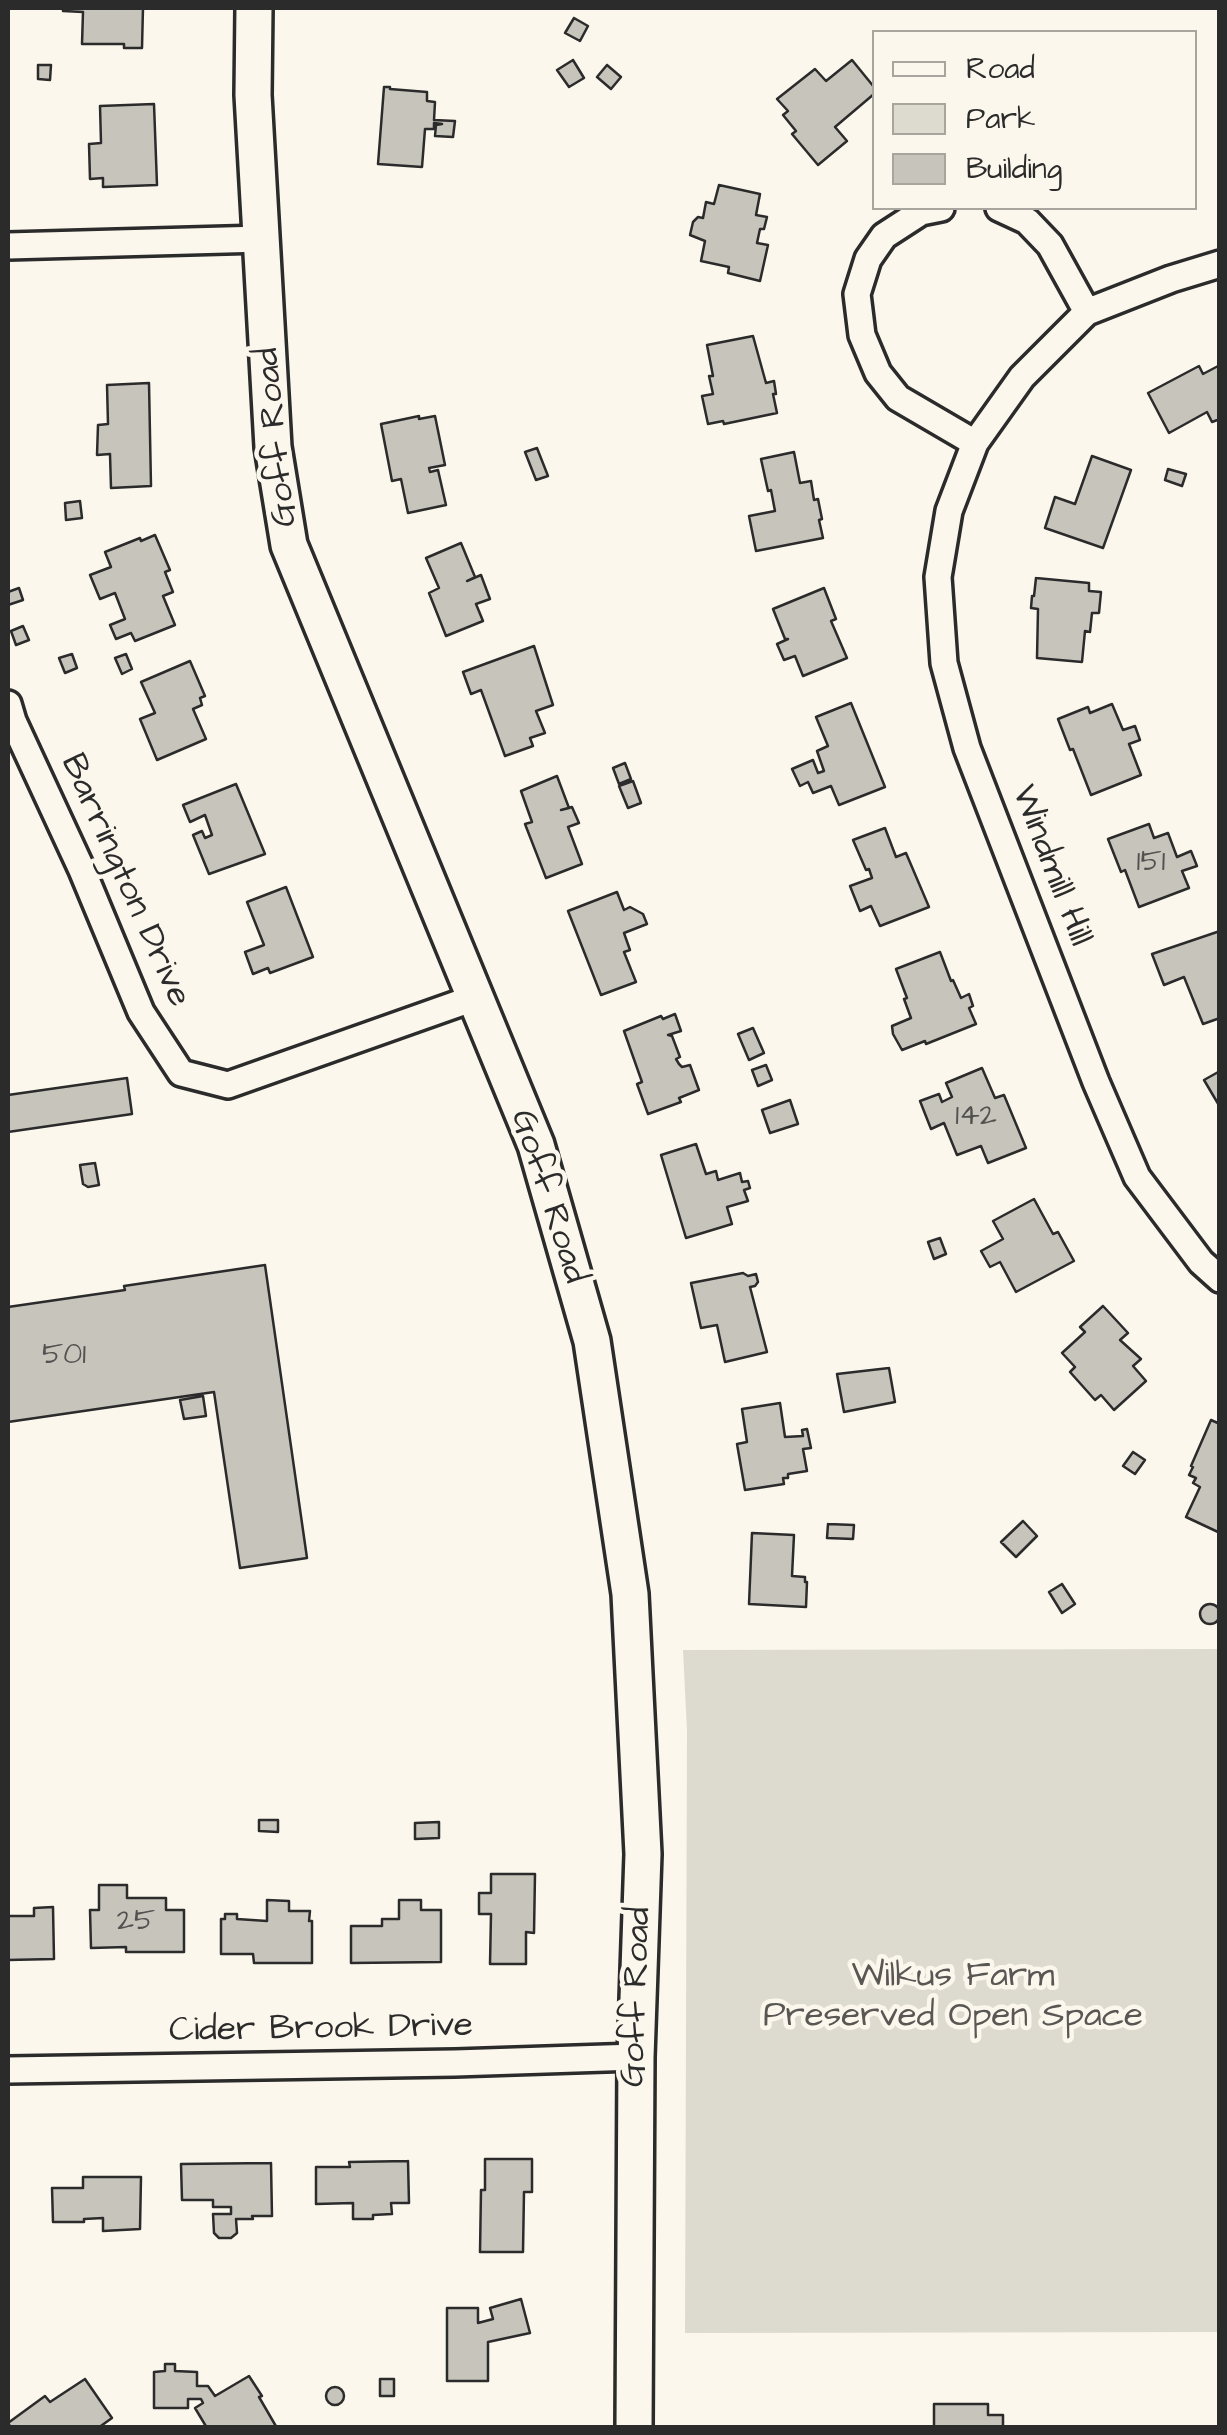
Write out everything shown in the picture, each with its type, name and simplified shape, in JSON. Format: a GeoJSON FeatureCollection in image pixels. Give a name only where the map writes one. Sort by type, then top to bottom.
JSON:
{"type":"FeatureCollection","features":[{"type":"Feature","properties":{"kind":"street","name":"Goff Road"},"geometry":{"type":"LineString","coordinates":[[254,8],[254,94],[273,447],[289,545],[536,1146],[592,1341],[630,1594],[643,1854],[636,2057],[634,2428]]}},
{"type":"Feature","properties":{"kind":"street"},"geometry":{"type":"LineString","coordinates":[[931,210],[921,212],[884,236],[868,259],[857,294],[862,335],[878,373],[898,398],[975,444]]}},
{"type":"Feature","properties":{"kind":"street"},"geometry":{"type":"LineString","coordinates":[[1003,210],[1027,221],[1050,245],[1087,312]]}},
{"type":"Feature","properties":{"kind":"street"},"geometry":{"type":"LineString","coordinates":[[8,246],[262,239]]}},
{"type":"Feature","properties":{"kind":"street","name":"Windmill Hill"},"geometry":{"type":"LineString","coordinates":[[1220,264],[1171,278],[1087,312],[1022,377],[975,444],[949,511],[938,577],[944,662],[967,748],[1096,1082],[1137,1177],[1200,1262],[1220,1279]]}},
{"type":"Feature","properties":{"kind":"street","name":"Barrington Drive"},"geometry":{"type":"LineString","coordinates":[[8,704],[141,1012],[182,1073],[228,1086],[474,998]]}},
{"type":"Feature","properties":{"kind":"street","name":"Cider Brook Drive"},"geometry":{"type":"LineString","coordinates":[[8,2070],[636,2057]]}},
{"type":"Feature","properties":{"kind":"green space","name":"Wilkus Farm Preserved Open Space"},"geometry":{"type":"Polygon","coordinates":[[[1219,1649],[1219,2332],[685,2333],[687,1731],[683,1650],[1219,1649]]]}},
{"type":"Feature","properties":{"kind":"building"},"geometry":{"type":"Polygon","coordinates":[[[63,8],[143,8],[142,48],[82,44],[83,12],[63,8]]]}},
{"type":"Feature","properties":{"kind":"building"},"geometry":{"type":"Polygon","coordinates":[[[574,18],[588,26],[580,41],[565,33],[574,18]]]}},
{"type":"Feature","properties":{"kind":"building"},"geometry":{"type":"Polygon","coordinates":[[[573,60],[584,78],[569,87],[557,70],[573,60]]]}},
{"type":"Feature","properties":{"kind":"building"},"geometry":{"type":"Polygon","coordinates":[[[852,60],[872,85],[872,96],[835,127],[847,141],[818,165],[792,134],[796,131],[783,115],[788,111],[777,99],[815,69],[826,81],[852,60]]]}},
{"type":"Feature","properties":{"kind":"building"},"geometry":{"type":"Polygon","coordinates":[[[38,65],[51,65],[50,80],[38,79],[38,65]]]}},
{"type":"Feature","properties":{"kind":"building"},"geometry":{"type":"Polygon","coordinates":[[[607,65],[621,77],[611,89],[597,77],[607,65]]]}},
{"type":"Feature","properties":{"kind":"building"},"geometry":{"type":"Polygon","coordinates":[[[384,87],[427,92],[427,101],[435,102],[434,120],[455,121],[453,137],[435,136],[436,125],[442,124],[434,123],[434,129],[425,129],[422,167],[378,164],[384,87]]]}},
{"type":"Feature","properties":{"kind":"building"},"geometry":{"type":"Polygon","coordinates":[[[154,104],[157,185],[103,187],[103,178],[90,179],[89,144],[101,143],[100,106],[154,104]]]}},
{"type":"Feature","properties":{"kind":"building"},"geometry":{"type":"Polygon","coordinates":[[[719,185],[760,194],[756,215],[767,217],[757,243],[768,245],[760,281],[728,273],[729,267],[701,261],[705,241],[690,235],[693,222],[703,218],[706,202],[714,204],[719,185]]]}},
{"type":"Feature","properties":{"kind":"building"},"geometry":{"type":"Polygon","coordinates":[[[753,336],[766,383],[774,381],[777,413],[708,424],[702,396],[713,394],[707,345],[753,336]]]}},
{"type":"Feature","properties":{"kind":"building"},"geometry":{"type":"Polygon","coordinates":[[[1220,365],[1220,419],[1212,422],[1207,412],[1169,433],[1148,393],[1199,366],[1203,374],[1220,365]]]}},
{"type":"Feature","properties":{"kind":"building"},"geometry":{"type":"Polygon","coordinates":[[[149,383],[151,486],[111,488],[110,454],[97,455],[98,425],[108,424],[107,385],[149,383]]]}},
{"type":"Feature","properties":{"kind":"building"},"geometry":{"type":"Polygon","coordinates":[[[435,416],[445,465],[429,468],[430,472],[438,470],[446,505],[408,513],[401,479],[392,481],[381,424],[435,416]]]}},
{"type":"Feature","properties":{"kind":"building"},"geometry":{"type":"Polygon","coordinates":[[[537,448],[548,476],[536,480],[525,452],[537,448]]]}},
{"type":"Feature","properties":{"kind":"building"},"geometry":{"type":"Polygon","coordinates":[[[794,452],[800,483],[811,481],[814,500],[818,499],[823,538],[756,551],[749,516],[775,511],[761,459],[794,452]]]}},
{"type":"Feature","properties":{"kind":"building"},"geometry":{"type":"Polygon","coordinates":[[[1092,456],[1131,470],[1103,548],[1045,528],[1055,497],[1075,504],[1092,456]]]}},
{"type":"Feature","properties":{"kind":"building"},"geometry":{"type":"Polygon","coordinates":[[[1168,469],[1186,474],[1182,486],[1165,480],[1168,469]]]}},
{"type":"Feature","properties":{"kind":"building"},"geometry":{"type":"Polygon","coordinates":[[[80,501],[82,518],[66,520],[65,503],[80,501]]]}},
{"type":"Feature","properties":{"kind":"building"},"geometry":{"type":"Polygon","coordinates":[[[155,535],[170,570],[165,572],[173,592],[163,596],[175,625],[135,641],[131,633],[116,639],[110,625],[125,619],[115,593],[100,599],[90,575],[111,567],[105,552],[155,535]]]}},
{"type":"Feature","properties":{"kind":"building"},"geometry":{"type":"Polygon","coordinates":[[[461,543],[475,577],[467,581],[481,575],[490,599],[476,604],[483,621],[446,636],[429,593],[439,588],[426,558],[461,543]]]}},
{"type":"Feature","properties":{"kind":"building"},"geometry":{"type":"Polygon","coordinates":[[[1036,578],[1089,583],[1089,591],[1101,592],[1099,613],[1092,613],[1090,632],[1085,631],[1082,662],[1037,658],[1038,609],[1031,608],[1036,578]]]}},
{"type":"Feature","properties":{"kind":"building"},"geometry":{"type":"Polygon","coordinates":[[[19,588],[23,600],[8,605],[8,592],[19,588]]]}},
{"type":"Feature","properties":{"kind":"building"},"geometry":{"type":"Polygon","coordinates":[[[824,588],[836,619],[831,621],[847,658],[803,676],[795,656],[784,660],[777,644],[788,639],[773,609],[824,588]]]}},
{"type":"Feature","properties":{"kind":"building"},"geometry":{"type":"Polygon","coordinates":[[[23,626],[29,640],[16,645],[11,631],[23,626]]]}},
{"type":"Feature","properties":{"kind":"building"},"geometry":{"type":"Polygon","coordinates":[[[534,646],[553,705],[536,711],[545,733],[530,738],[533,746],[505,756],[481,690],[471,694],[463,672],[534,646]]]}},
{"type":"Feature","properties":{"kind":"building"},"geometry":{"type":"Polygon","coordinates":[[[72,654],[77,668],[65,673],[59,658],[72,654]]]}},
{"type":"Feature","properties":{"kind":"building"},"geometry":{"type":"Polygon","coordinates":[[[126,654],[132,669],[122,674],[115,658],[126,654]]]}},
{"type":"Feature","properties":{"kind":"building"},"geometry":{"type":"Polygon","coordinates":[[[190,661],[205,696],[200,698],[202,705],[193,709],[206,739],[157,760],[140,719],[155,713],[141,682],[190,661]]]}},
{"type":"Feature","properties":{"kind":"building"},"geometry":{"type":"Polygon","coordinates":[[[851,703],[885,787],[839,805],[831,786],[813,793],[808,782],[800,786],[792,769],[813,760],[818,773],[824,771],[817,751],[828,746],[816,717],[851,703]]]}},
{"type":"Feature","properties":{"kind":"building"},"geometry":{"type":"Polygon","coordinates":[[[1112,704],[1123,730],[1135,726],[1140,740],[1129,744],[1141,775],[1091,795],[1058,719],[1088,707],[1090,713],[1112,704]]]}},
{"type":"Feature","properties":{"kind":"building"},"geometry":{"type":"Polygon","coordinates":[[[625,763],[631,779],[619,784],[613,768],[625,763]]]}},
{"type":"Feature","properties":{"kind":"building"},"geometry":{"type":"Polygon","coordinates":[[[557,776],[579,823],[568,827],[582,864],[546,878],[525,824],[532,822],[521,791],[557,776]]]}},
{"type":"Feature","properties":{"kind":"building"},"geometry":{"type":"Polygon","coordinates":[[[633,781],[641,803],[628,808],[619,786],[633,781]]]}},
{"type":"Feature","properties":{"kind":"building"},"geometry":{"type":"Polygon","coordinates":[[[236,784],[265,854],[209,874],[193,835],[202,831],[205,838],[212,835],[205,815],[190,822],[183,805],[236,784]]]}},
{"type":"Feature","properties":{"kind":"building"},"geometry":{"type":"Polygon","coordinates":[[[1149,824],[1154,838],[1168,833],[1177,857],[1191,851],[1197,866],[1182,871],[1189,888],[1139,907],[1108,839],[1149,824]]]}},
{"type":"Feature","properties":{"kind":"building"},"geometry":{"type":"Polygon","coordinates":[[[885,828],[896,857],[906,853],[929,907],[880,926],[871,906],[860,911],[850,886],[872,878],[853,840],[885,828]]]}},
{"type":"Feature","properties":{"kind":"building"},"geometry":{"type":"Polygon","coordinates":[[[286,887],[313,957],[270,973],[268,968],[253,974],[245,952],[264,945],[247,902],[286,887]]]}},
{"type":"Feature","properties":{"kind":"building"},"geometry":{"type":"Polygon","coordinates":[[[617,892],[624,910],[630,907],[643,914],[647,924],[624,933],[630,950],[624,952],[636,982],[601,995],[568,911],[617,892]]]}},
{"type":"Feature","properties":{"kind":"building"},"geometry":{"type":"Polygon","coordinates":[[[1220,931],[1220,1018],[1203,1024],[1184,977],[1164,985],[1152,954],[1220,931]]]}},
{"type":"Feature","properties":{"kind":"building"},"geometry":{"type":"Polygon","coordinates":[[[940,952],[961,998],[969,994],[973,1006],[969,1008],[976,1024],[902,1050],[892,1026],[911,1018],[896,969],[940,952]]]}},
{"type":"Feature","properties":{"kind":"building"},"geometry":{"type":"Polygon","coordinates":[[[675,1014],[681,1031],[668,1035],[672,1036],[680,1057],[676,1059],[682,1067],[690,1065],[699,1090],[679,1098],[681,1102],[648,1114],[637,1084],[642,1082],[624,1031],[675,1014]]]}},
{"type":"Feature","properties":{"kind":"building"},"geometry":{"type":"Polygon","coordinates":[[[753,1028],[764,1053],[749,1060],[738,1034],[753,1028]]]}},
{"type":"Feature","properties":{"kind":"building"},"geometry":{"type":"Polygon","coordinates":[[[766,1065],[772,1080],[758,1086],[752,1070],[766,1065]]]}},
{"type":"Feature","properties":{"kind":"building"},"geometry":{"type":"Polygon","coordinates":[[[982,1068],[995,1098],[1004,1095],[1026,1148],[988,1163],[981,1146],[957,1155],[944,1123],[931,1129],[920,1101],[939,1094],[942,1102],[952,1097],[946,1083],[982,1068]]]}},
{"type":"Feature","properties":{"kind":"building"},"geometry":{"type":"Polygon","coordinates":[[[1220,1071],[1220,1107],[1204,1080],[1220,1071]]]}},
{"type":"Feature","properties":{"kind":"building"},"geometry":{"type":"Polygon","coordinates":[[[127,1078],[132,1114],[8,1132],[8,1095],[127,1078]]]}},
{"type":"Feature","properties":{"kind":"building"},"geometry":{"type":"Polygon","coordinates":[[[790,1100],[798,1124],[770,1133],[762,1110],[790,1100]]]}},
{"type":"Feature","properties":{"kind":"building"},"geometry":{"type":"Polygon","coordinates":[[[696,1144],[706,1174],[716,1171],[718,1180],[740,1173],[742,1182],[748,1181],[750,1188],[744,1190],[748,1201],[727,1207],[732,1224],[686,1238],[661,1155],[696,1144]]]}},
{"type":"Feature","properties":{"kind":"building"},"geometry":{"type":"Polygon","coordinates":[[[95,1163],[99,1185],[88,1187],[83,1184],[80,1165],[95,1163]]]}},
{"type":"Feature","properties":{"kind":"building"},"geometry":{"type":"Polygon","coordinates":[[[1034,1199],[1053,1234],[1058,1232],[1074,1261],[1016,1292],[1000,1262],[990,1267],[981,1251],[1003,1239],[993,1221],[1034,1199]]]}},
{"type":"Feature","properties":{"kind":"building"},"geometry":{"type":"Polygon","coordinates":[[[940,1238],[946,1254],[934,1259],[928,1242],[940,1238]]]}},
{"type":"Feature","properties":{"kind":"building"},"geometry":{"type":"Polygon","coordinates":[[[265,1265],[307,1558],[240,1568],[214,1392],[8,1422],[8,1307],[265,1265]]]}},
{"type":"Feature","properties":{"kind":"building"},"geometry":{"type":"Polygon","coordinates":[[[756,1274],[758,1282],[750,1287],[767,1352],[725,1362],[717,1325],[701,1328],[691,1283],[756,1274]]]}},
{"type":"Feature","properties":{"kind":"building"},"geometry":{"type":"Polygon","coordinates":[[[1103,1306],[1128,1333],[1120,1340],[1141,1359],[1133,1366],[1146,1381],[1114,1410],[1101,1395],[1095,1400],[1070,1372],[1075,1367],[1062,1353],[1085,1332],[1080,1327],[1103,1306]]]}},
{"type":"Feature","properties":{"kind":"building"},"geometry":{"type":"Polygon","coordinates":[[[889,1368],[895,1402],[844,1412],[837,1374],[889,1368]]]}},
{"type":"Feature","properties":{"kind":"building"},"geometry":{"type":"Polygon","coordinates":[[[203,1396],[206,1416],[184,1419],[180,1400],[203,1396]]]}},
{"type":"Feature","properties":{"kind":"building"},"geometry":{"type":"Polygon","coordinates":[[[780,1403],[785,1437],[803,1436],[802,1430],[807,1429],[811,1448],[803,1449],[807,1471],[788,1474],[788,1478],[783,1478],[784,1484],[745,1490],[737,1444],[747,1442],[742,1409],[780,1403]]]}},
{"type":"Feature","properties":{"kind":"building"},"geometry":{"type":"Polygon","coordinates":[[[1211,1420],[1220,1424],[1218,1532],[1186,1517],[1200,1487],[1193,1483],[1196,1478],[1189,1475],[1191,1466],[1211,1420]]]}},
{"type":"Feature","properties":{"kind":"building"},"geometry":{"type":"Polygon","coordinates":[[[1133,1452],[1145,1460],[1135,1474],[1123,1466],[1133,1452]]]}},
{"type":"Feature","properties":{"kind":"building"},"geometry":{"type":"Polygon","coordinates":[[[1023,1521],[1037,1536],[1016,1557],[1001,1542],[1023,1521]]]}},
{"type":"Feature","properties":{"kind":"building"},"geometry":{"type":"Polygon","coordinates":[[[828,1524],[854,1525],[853,1539],[827,1538],[828,1524]]]}},
{"type":"Feature","properties":{"kind":"building"},"geometry":{"type":"Polygon","coordinates":[[[752,1533],[794,1535],[792,1576],[805,1577],[806,1607],[749,1604],[752,1533]]]}},
{"type":"Feature","properties":{"kind":"building"},"geometry":{"type":"Polygon","coordinates":[[[1062,1584],[1075,1604],[1062,1613],[1049,1592],[1062,1584]]]}},
{"type":"Feature","properties":{"kind":"building"},"geometry":{"type":"Polygon","coordinates":[[[1210,1604],[1220,1614],[1210,1624],[1200,1614],[1210,1604]]]}},
{"type":"Feature","properties":{"kind":"building"},"geometry":{"type":"Polygon","coordinates":[[[259,1820],[278,1820],[278,1832],[259,1831],[259,1820]]]}},
{"type":"Feature","properties":{"kind":"building"},"geometry":{"type":"Polygon","coordinates":[[[439,1822],[439,1838],[415,1839],[415,1823],[439,1822]]]}},
{"type":"Feature","properties":{"kind":"building"},"geometry":{"type":"Polygon","coordinates":[[[491,1874],[535,1874],[534,1933],[526,1932],[526,1964],[490,1964],[491,1914],[479,1914],[479,1893],[491,1893],[491,1874]]]}},
{"type":"Feature","properties":{"kind":"building"},"geometry":{"type":"Polygon","coordinates":[[[99,1885],[127,1885],[127,1898],[166,1898],[166,1910],[184,1910],[184,1952],[91,1948],[90,1910],[99,1910],[99,1885]]]}},
{"type":"Feature","properties":{"kind":"building"},"geometry":{"type":"Polygon","coordinates":[[[267,1900],[289,1901],[289,1911],[310,1911],[312,1963],[254,1963],[253,1954],[221,1954],[221,1919],[225,1919],[225,1914],[267,1921],[267,1900]]]}},
{"type":"Feature","properties":{"kind":"building"},"geometry":{"type":"Polygon","coordinates":[[[399,1900],[421,1900],[421,1910],[441,1910],[441,1962],[351,1963],[351,1926],[382,1926],[382,1919],[399,1919],[399,1900]]]}},
{"type":"Feature","properties":{"kind":"building"},"geometry":{"type":"Polygon","coordinates":[[[53,1907],[54,1959],[8,1960],[8,1916],[34,1916],[34,1908],[53,1907]]]}},
{"type":"Feature","properties":{"kind":"building"},"geometry":{"type":"Polygon","coordinates":[[[485,2159],[532,2159],[532,2192],[524,2192],[523,2252],[480,2252],[485,2159]]]}},
{"type":"Feature","properties":{"kind":"building"},"geometry":{"type":"Polygon","coordinates":[[[408,2161],[409,2203],[391,2203],[392,2214],[353,2219],[353,2203],[316,2204],[316,2167],[408,2161]]]}},
{"type":"Feature","properties":{"kind":"building"},"geometry":{"type":"Polygon","coordinates":[[[271,2163],[272,2216],[236,2219],[237,2233],[231,2238],[219,2238],[214,2233],[213,2214],[231,2214],[231,2207],[213,2207],[213,2200],[182,2200],[181,2164],[271,2163]]]}},
{"type":"Feature","properties":{"kind":"building"},"geometry":{"type":"Polygon","coordinates":[[[83,2177],[141,2177],[140,2229],[103,2231],[103,2218],[53,2222],[52,2188],[83,2188],[83,2177]]]}},
{"type":"Feature","properties":{"kind":"building"},"geometry":{"type":"Polygon","coordinates":[[[521,2299],[530,2333],[488,2342],[488,2381],[447,2381],[447,2308],[478,2308],[478,2323],[493,2319],[490,2308],[521,2299]]]}},
{"type":"Feature","properties":{"kind":"building"},"geometry":{"type":"Polygon","coordinates":[[[165,2364],[175,2364],[175,2371],[197,2372],[197,2386],[208,2386],[215,2396],[249,2376],[277,2428],[207,2428],[195,2408],[203,2403],[201,2399],[188,2399],[188,2408],[154,2408],[154,2372],[165,2371],[165,2364]]]}},
{"type":"Feature","properties":{"kind":"building"},"geometry":{"type":"Polygon","coordinates":[[[85,2379],[112,2418],[98,2428],[11,2428],[8,2423],[45,2396],[50,2402],[85,2379]]]}},
{"type":"Feature","properties":{"kind":"building"},"geometry":{"type":"Polygon","coordinates":[[[380,2379],[394,2379],[394,2396],[380,2396],[380,2379]]]}},
{"type":"Feature","properties":{"kind":"building"},"geometry":{"type":"Polygon","coordinates":[[[335,2387],[342,2389],[342,2403],[335,2405],[328,2403],[326,2396],[328,2389],[335,2387]]]}},
{"type":"Feature","properties":{"kind":"building"},"geometry":{"type":"Polygon","coordinates":[[[934,2404],[988,2404],[988,2415],[1003,2415],[1003,2428],[934,2428],[934,2404]]]}}]}
